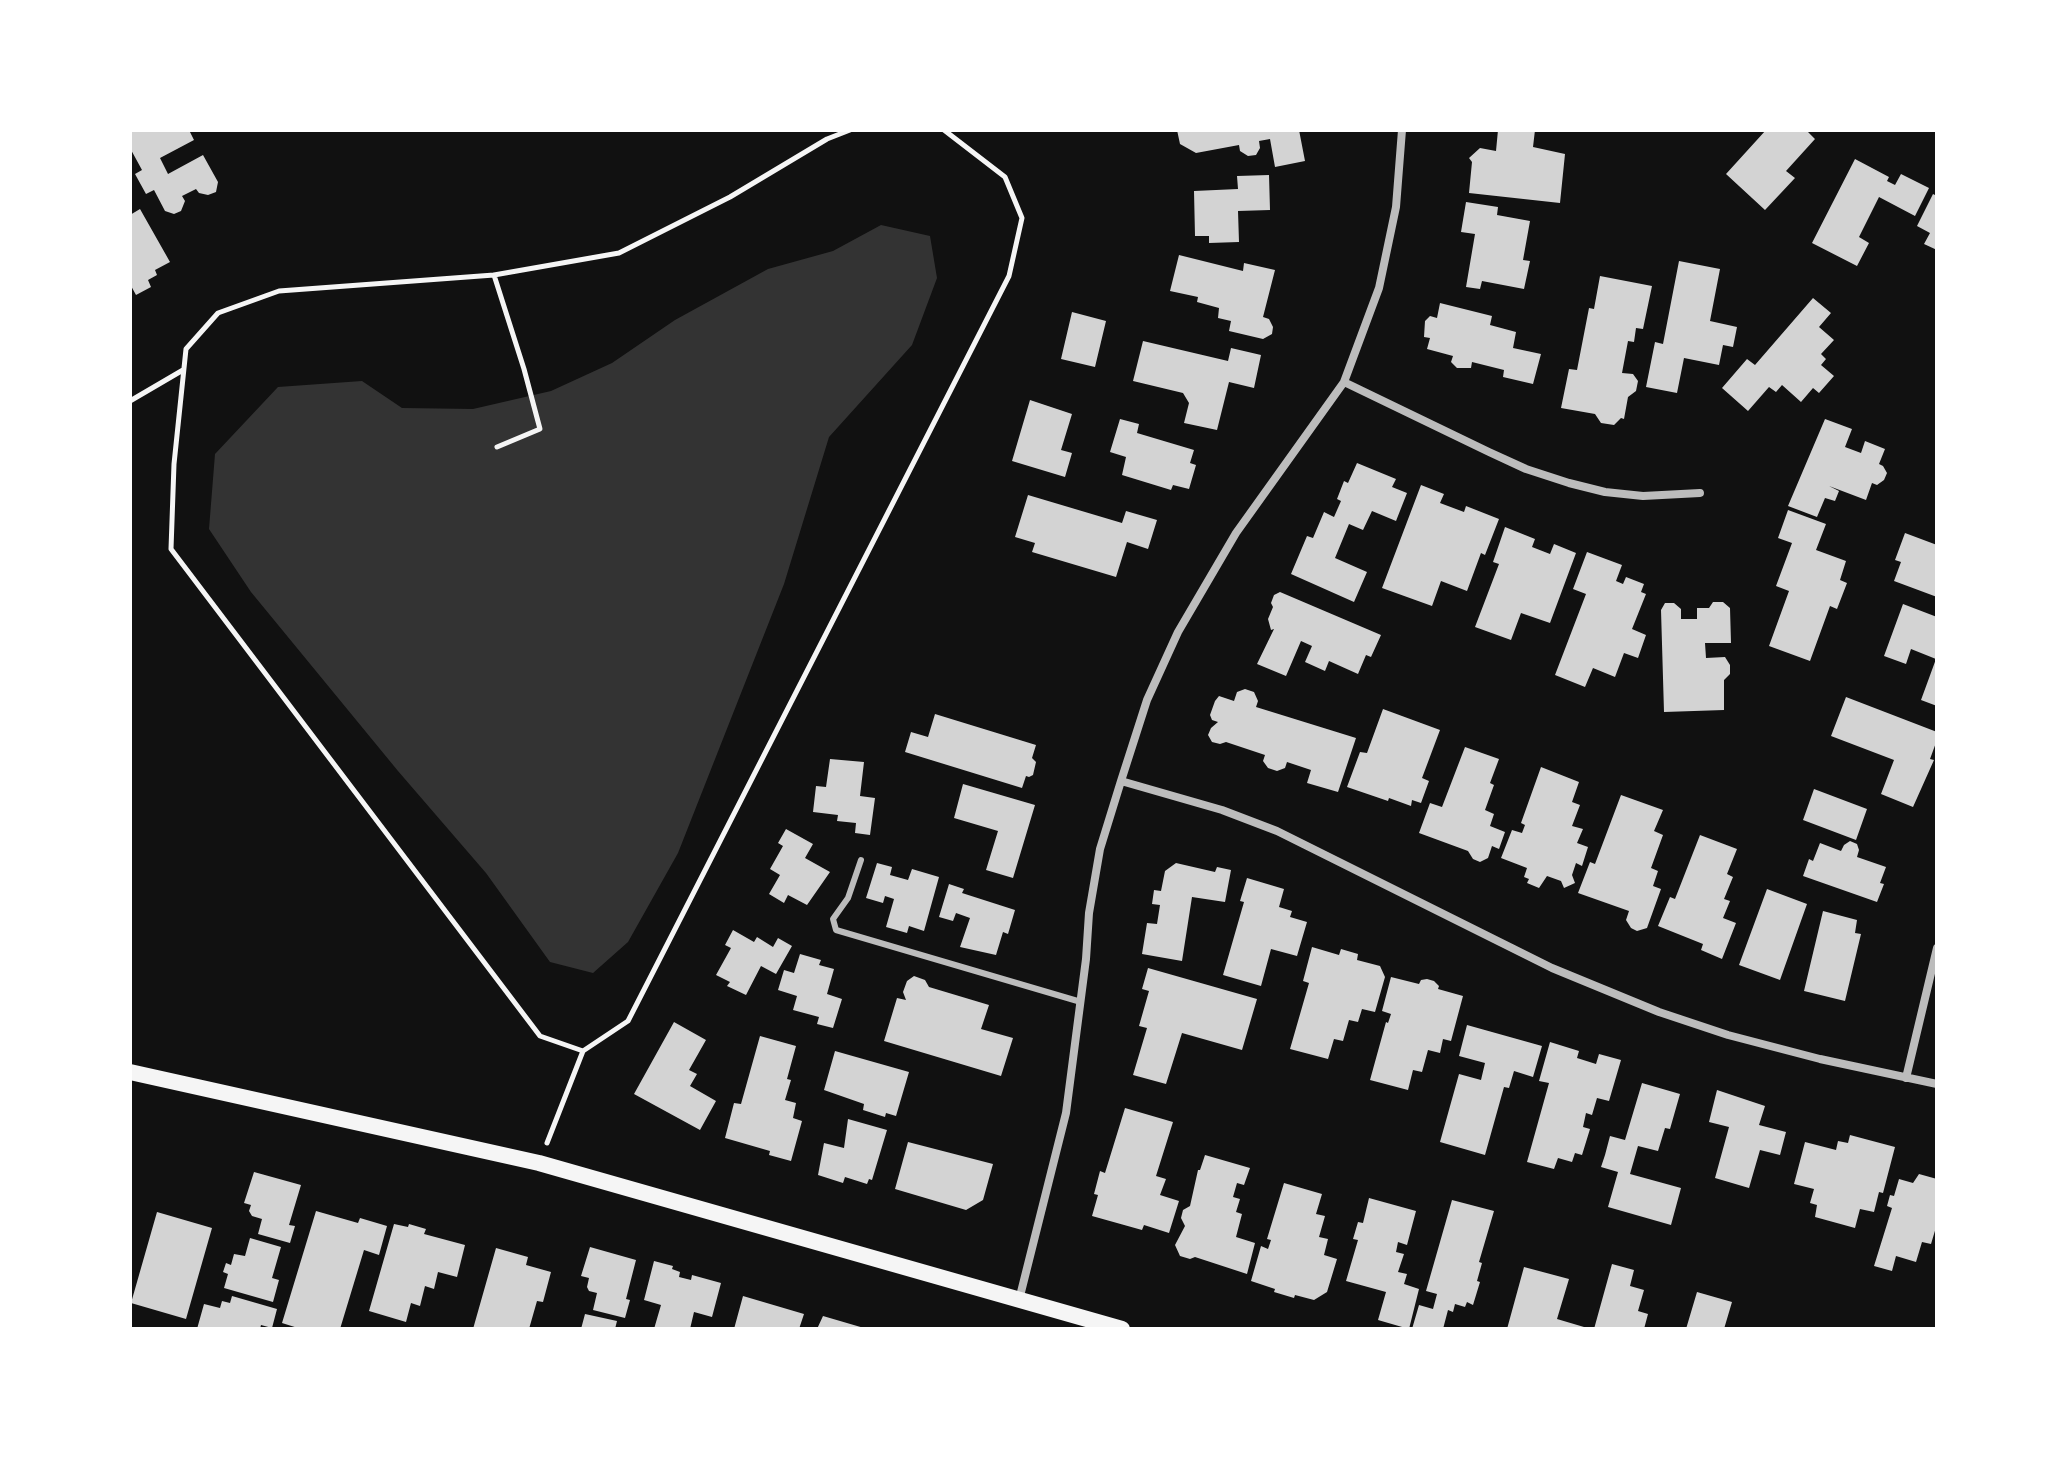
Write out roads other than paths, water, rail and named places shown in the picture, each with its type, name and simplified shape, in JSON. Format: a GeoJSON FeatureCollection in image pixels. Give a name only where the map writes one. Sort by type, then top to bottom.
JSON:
{"type":"FeatureCollection","features":[{"type":"Feature","properties":{"kind":"main road"},"geometry":{"type":"LineString","coordinates":[[130,1072],[539,1163],[1122,1329]]}},
{"type":"Feature","properties":{"kind":"street"},"geometry":{"type":"LineString","coordinates":[[1019,1300],[1066,1113],[1089,913],[1100,849],[1147,700],[1178,632],[1236,533],[1344,382],[1379,288],[1396,207],[1402,130]]}},
{"type":"Feature","properties":{"kind":"street"},"geometry":{"type":"LineString","coordinates":[[1344,382],[1501,458],[1569,483],[1605,492],[1643,496],[1700,493]]}},
{"type":"Feature","properties":{"kind":"street"},"geometry":{"type":"LineString","coordinates":[[1121,781],[1222,810],[1277,831],[1552,968],[1659,1012],[1728,1035],[1937,1084]]}},
{"type":"Feature","properties":{"kind":"street"},"geometry":{"type":"LineString","coordinates":[[1906,1078],[1937,948]]}},
{"type":"Feature","properties":{"kind":"lane"},"geometry":{"type":"LineString","coordinates":[[861,860],[848,898],[833,919],[836,930],[1081,1002]]}}]}
